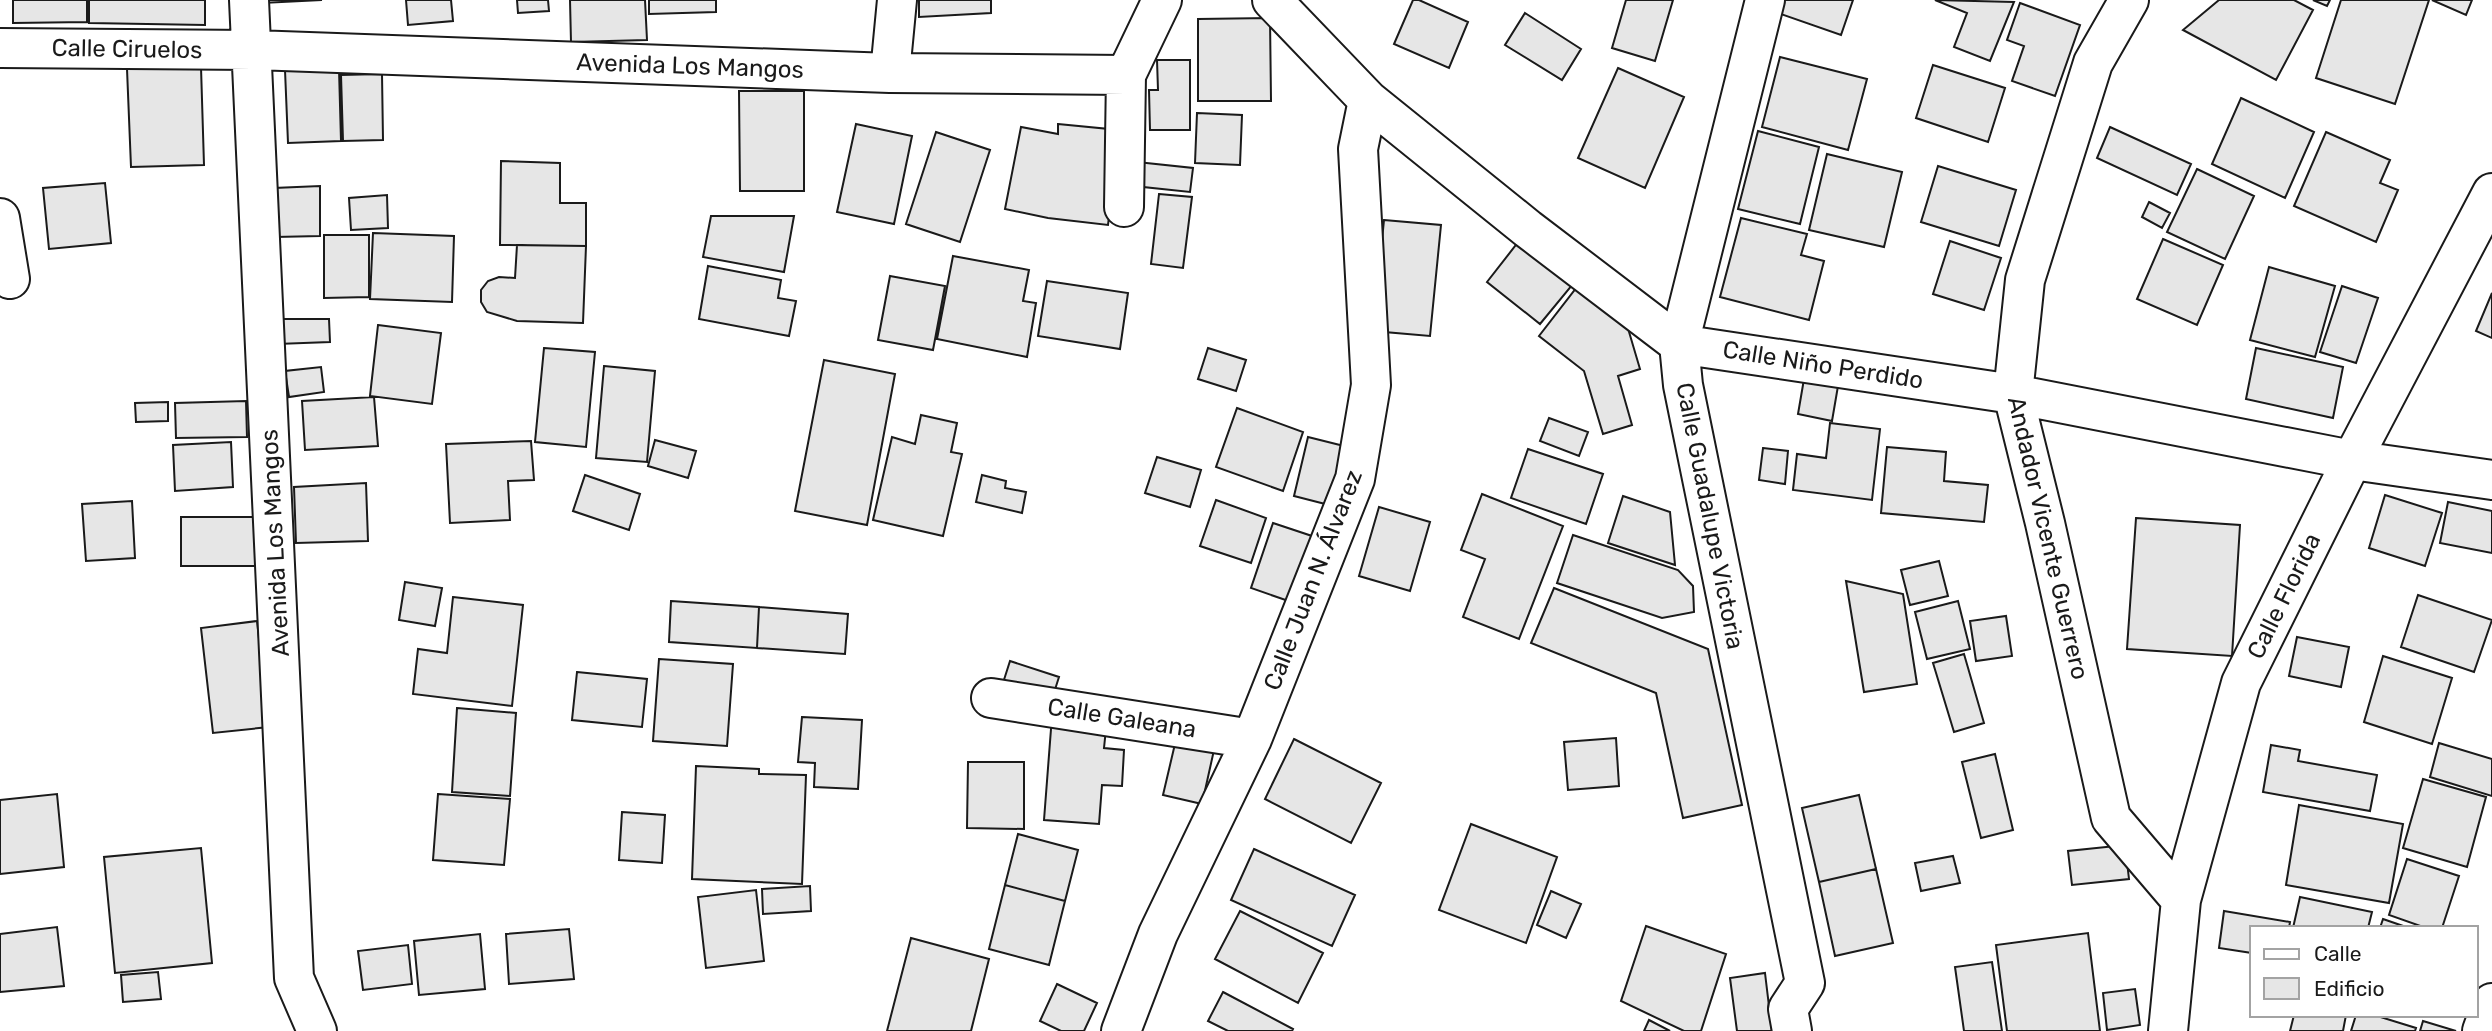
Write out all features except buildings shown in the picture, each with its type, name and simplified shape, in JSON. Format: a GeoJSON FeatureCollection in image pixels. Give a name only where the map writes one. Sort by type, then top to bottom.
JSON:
{"type":"FeatureCollection","features":[{"type":"Feature","properties":{"kind":"street","name":"Avenida Los Mangos"},"geometry":{"type":"LineString","coordinates":[[249,0],[294,978],[317,1031]]}},
{"type":"Feature","properties":{"kind":"street"},"geometry":{"type":"LineString","coordinates":[[890,73],[897,0]]}},
{"type":"Feature","properties":{"kind":"street"},"geometry":{"type":"LineString","coordinates":[[1124,207],[1126,75],[1162,0]]}},
{"type":"Feature","properties":{"kind":"street","name":"Calle Guadalupe Victoria"},"geometry":{"type":"LineString","coordinates":[[1765,0],[1679,344],[1683,385],[1805,983],[1788,1009],[1792,1031]]}},
{"type":"Feature","properties":{"kind":"street","name":"Andador Vicente Guerrero"},"geometry":{"type":"LineString","coordinates":[[2129,0],[2093,63],[2025,280],[2013,394],[2045,523],[2111,818],[2181,900]]}},
{"type":"Feature","properties":{"kind":"street","name":"Calle Niño Perdido"},"geometry":{"type":"LineString","coordinates":[[1280,4],[1368,100],[1528,229],[1679,344],[2013,394],[2352,460],[2492,480]]}},
{"type":"Feature","properties":{"kind":"street","name":"Calle Ciruelos"},"geometry":{"type":"LineString","coordinates":[[0,48],[253,50]]}},
{"type":"Feature","properties":{"kind":"street","name":"Avenida Los Mangos"},"geometry":{"type":"LineString","coordinates":[[253,50],[890,73],[1126,75]]}},
{"type":"Feature","properties":{"kind":"street","name":"Calle Juan N. Álvarez"},"geometry":{"type":"LineString","coordinates":[[1121,1031],[1158,933],[1252,739],[1355,479],[1371,385],[1358,149],[1368,100]]}},
{"type":"Feature","properties":{"kind":"street","name":"Calle Florida"},"geometry":{"type":"LineString","coordinates":[[2168,1031],[2181,900],[2241,683],[2352,460],[2492,193]]}},
{"type":"Feature","properties":{"kind":"street"},"geometry":{"type":"LineString","coordinates":[[0,218],[9,279]]}},
{"type":"Feature","properties":{"kind":"street","name":"Calle Galeana"},"geometry":{"type":"LineString","coordinates":[[991,698],[1252,739]]}},
{"type":"Feature","properties":{"kind":"street"},"geometry":{"type":"LineString","coordinates":[[2482,1031],[2492,1003]]}}]}
